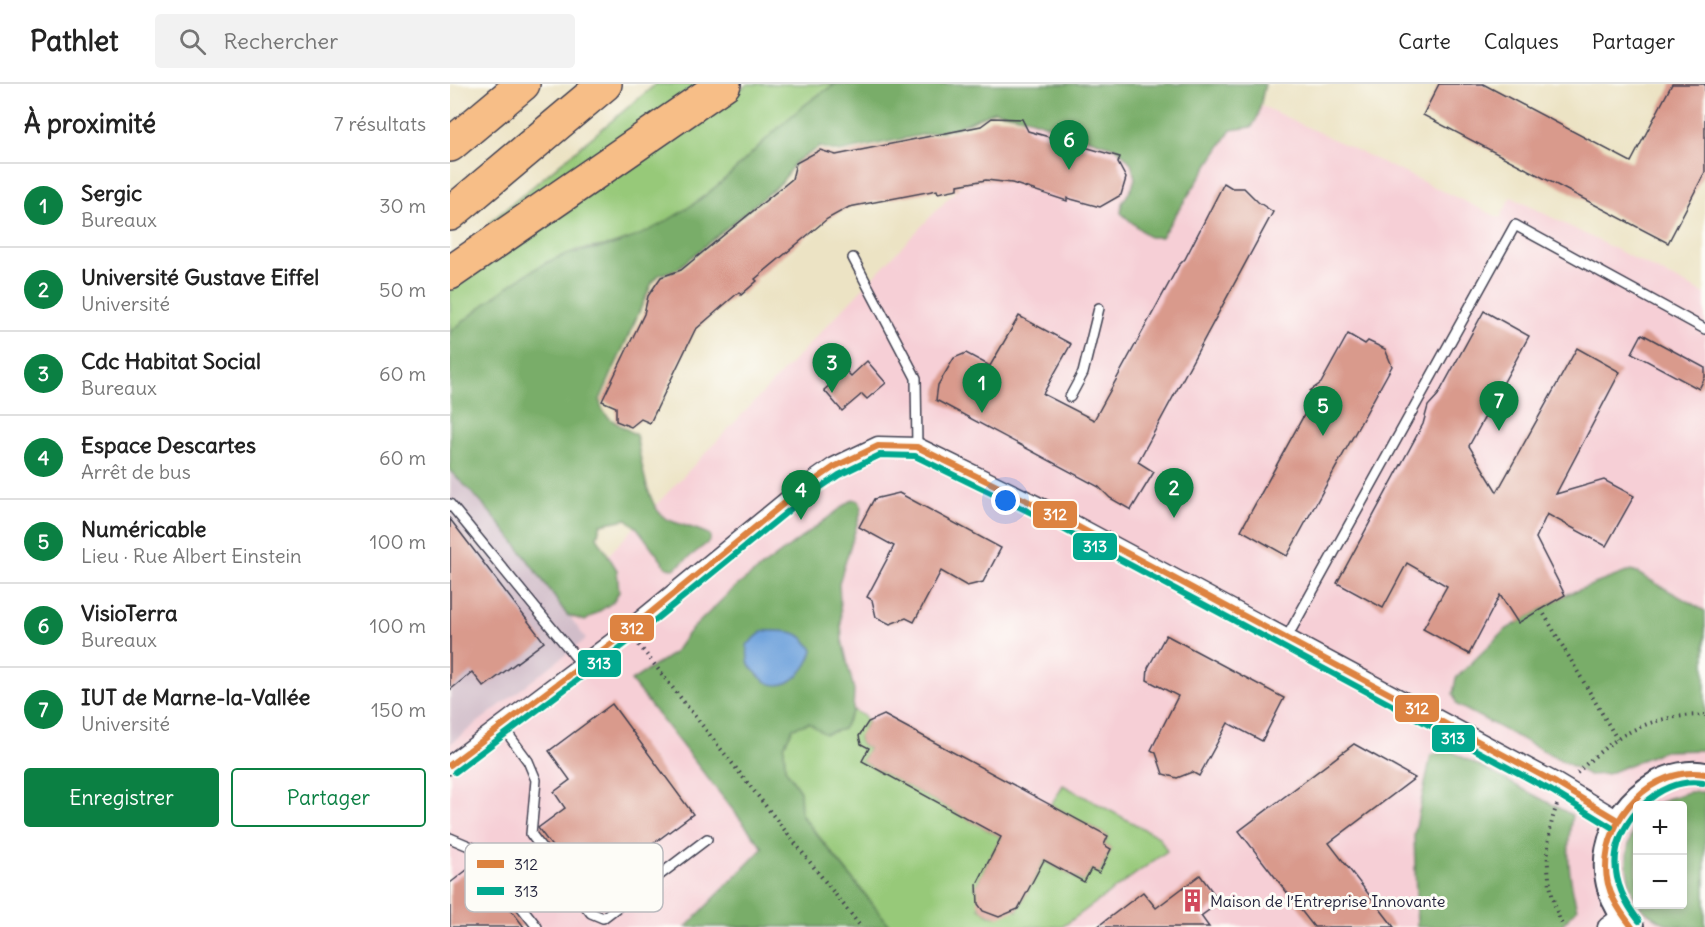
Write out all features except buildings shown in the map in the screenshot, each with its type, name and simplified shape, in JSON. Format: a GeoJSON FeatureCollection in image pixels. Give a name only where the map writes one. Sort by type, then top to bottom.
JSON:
{"type":"FeatureCollection","features":[{"type":"Feature","properties":{"kind":"highway"},"geometry":{"type":"LineString","coordinates":[[450,145],[523,84]]}},
{"type":"Feature","properties":{"kind":"highway"},"geometry":{"type":"LineString","coordinates":[[450,214],[605,84]]}},
{"type":"Feature","properties":{"kind":"highway"},"geometry":{"type":"LineString","coordinates":[[450,273],[724,84]]}},
{"type":"Feature","properties":{"kind":"street"},"geometry":{"type":"LineString","coordinates":[[450,765],[628,631],[753,527],[834,466],[878,446],[917,447],[1109,542],[1556,783],[1616,819]]}},
{"type":"Feature","properties":{"kind":"street"},"geometry":{"type":"LineString","coordinates":[[1620,924],[1605,869],[1608,844],[1616,819],[1638,794],[1666,777],[1705,774]]}},
{"type":"Feature","properties":{"kind":"lane"},"geometry":{"type":"LineString","coordinates":[[1287,639],[1515,225],[1705,329]]}},
{"type":"Feature","properties":{"kind":"lane"},"geometry":{"type":"LineString","coordinates":[[853,258],[916,378],[917,447]]}},
{"type":"Feature","properties":{"kind":"lane"},"geometry":{"type":"LineString","coordinates":[[1070,397],[1083,373],[1099,308]]}},
{"type":"Feature","properties":{"kind":"lane"},"geometry":{"type":"LineString","coordinates":[[450,504],[583,666]]}},
{"type":"Feature","properties":{"kind":"lane"},"geometry":{"type":"LineString","coordinates":[[502,726],[528,761],[536,780],[531,834],[538,843]]}},
{"type":"Feature","properties":{"kind":"lane"},"geometry":{"type":"LineString","coordinates":[[450,838],[465,844]]}},
{"type":"Feature","properties":{"kind":"lane"},"geometry":{"type":"LineString","coordinates":[[663,872],[707,839]]}},
{"type":"Feature","properties":{"kind":"lane"},"geometry":{"type":"LineString","coordinates":[[525,912],[537,927]]}},
{"type":"Feature","properties":{"kind":"lane"},"geometry":{"type":"LineString","coordinates":[[590,912],[603,918],[611,912]]}},
{"type":"Feature","properties":{"kind":"path"},"geometry":{"type":"LineString","coordinates":[[1541,609],[1617,739]]}},
{"type":"Feature","properties":{"kind":"path"},"geometry":{"type":"LineString","coordinates":[[628,631],[861,927]]}},
{"type":"Feature","properties":{"kind":"path"},"geometry":{"type":"LineString","coordinates":[[1571,780],[1601,749],[1635,728],[1676,715],[1705,715]]}},
{"type":"Feature","properties":{"kind":"path"},"geometry":{"type":"LineString","coordinates":[[1560,799],[1550,831],[1548,861],[1554,902],[1563,927]]}},
{"type":"Feature","properties":{"kind":"shaded area"},"geometry":{"type":"Polygon","coordinates":[[[1057,84],[1216,84],[1500,218],[1511,197],[1705,294],[1705,927],[450,927],[450,721],[1057,84]]]}},
{"type":"Feature","properties":{"kind":"shaded area"},"geometry":{"type":"Polygon","coordinates":[[[450,471],[522,550],[586,639],[450,744],[450,471]]]}},
{"type":"Feature","properties":{"kind":"green space"},"geometry":{"type":"Polygon","coordinates":[[[656,84],[699,84],[490,226],[489,223],[656,84]]]}},
{"type":"Feature","properties":{"kind":"green space"},"geometry":{"type":"Polygon","coordinates":[[[748,84],[836,84],[763,142],[723,182],[690,207],[646,234],[610,245],[577,250],[547,262],[513,283],[450,332],[450,288],[748,84]]]}},
{"type":"Feature","properties":{"kind":"green space"},"geometry":{"type":"Polygon","coordinates":[[[836,84],[1265,84],[1258,116],[1252,127],[1231,130],[1161,237],[1149,237],[1121,213],[1122,203],[1132,188],[1135,178],[1131,163],[1117,148],[1023,117],[994,111],[956,128],[839,152],[820,147],[795,162],[782,182],[677,269],[659,275],[652,283],[600,400],[601,407],[608,417],[636,435],[645,480],[653,503],[659,512],[669,520],[710,535],[710,541],[674,569],[667,568],[638,529],[627,519],[601,524],[597,537],[617,570],[619,592],[613,602],[585,621],[567,615],[498,522],[450,471],[450,332],[508,286],[546,263],[570,254],[622,242],[680,213],[708,193],[797,111],[836,84]]]}},
{"type":"Feature","properties":{"kind":"green space"},"geometry":{"type":"Polygon","coordinates":[[[853,499],[859,501],[862,508],[839,583],[842,640],[854,690],[853,710],[843,729],[825,734],[809,723],[793,728],[784,746],[785,768],[800,791],[801,815],[891,927],[686,927],[763,848],[631,681],[674,653],[688,633],[734,588],[853,499]]]}},
{"type":"Feature","properties":{"kind":"green space"},"geometry":{"type":"Polygon","coordinates":[[[1632,570],[1705,611],[1705,750],[1663,751],[1607,774],[1589,775],[1457,705],[1453,694],[1456,678],[1505,630],[1565,595],[1632,570]]]}},
{"type":"Feature","properties":{"kind":"green space"},"geometry":{"type":"Polygon","coordinates":[[[853,710],[864,716],[868,722],[859,737],[861,744],[869,748],[862,761],[1001,837],[975,888],[981,892],[979,908],[990,915],[999,916],[1010,908],[1017,911],[1044,860],[1083,882],[1091,869],[1099,873],[1111,849],[1104,845],[1108,836],[1051,805],[1063,785],[1159,837],[1167,851],[1062,927],[891,927],[801,814],[800,791],[785,768],[784,746],[793,728],[808,723],[843,729],[853,710]]]}},
{"type":"Feature","properties":{"kind":"green space"},"geometry":{"type":"Polygon","coordinates":[[[1451,751],[1572,815],[1569,862],[1577,909],[1560,927],[1417,927],[1414,836],[1431,755],[1451,751]]]}},
{"type":"Feature","properties":{"kind":"green space"},"geometry":{"type":"Polygon","coordinates":[[[1689,792],[1705,792],[1705,927],[1683,927],[1661,922],[1644,909],[1687,909],[1687,801],[1663,801],[1689,792]]]}},
{"type":"Feature","properties":{"kind":"green space"},"geometry":{"type":"Polygon","coordinates":[[[1633,833],[1633,892],[1627,864],[1633,833]]]}},
{"type":"Feature","properties":{"kind":"water"},"geometry":{"type":"Polygon","coordinates":[[[763,631],[786,631],[798,634],[813,650],[805,667],[792,680],[775,685],[766,682],[750,665],[747,645],[763,631]]]}},
{"type":"Feature","properties":{"kind":"transit line","name":"312"},"geometry":{"type":"LineString","coordinates":[[450,765],[628,631],[798,492],[834,467],[878,446],[917,447],[1054,514],[1556,783],[1616,819]]}},
{"type":"Feature","properties":{"kind":"transit line","name":"313"},"geometry":{"type":"LineString","coordinates":[[455,772],[633,638],[803,499],[839,475],[880,455],[915,456],[1050,522],[1552,791],[1611,827]]}},
{"type":"Feature","properties":{"kind":"transit line","name":"312"},"geometry":{"type":"LineString","coordinates":[[1632,927],[1614,899],[1608,884],[1606,868],[1608,849],[1614,831],[1623,814],[1635,799],[1650,787],[1667,778],[1685,773],[1705,774]]}},
{"type":"Feature","properties":{"kind":"transit line","name":"313"},"geometry":{"type":"LineString","coordinates":[[1648,801],[1678,784],[1703,783]]}},
{"type":"Feature","properties":{"kind":"transit line","name":"313"},"geometry":{"type":"LineString","coordinates":[[1633,816],[1620,838],[1616,852],[1616,866],[1622,894],[1639,921]]}},
{"type":"Feature","properties":{"kind":"place","name":"VisioTerra"},"geometry":{"type":"Point","coordinates":[1069,170]}},
{"type":"Feature","properties":{"kind":"place","name":"Cdc Habitat Social"},"geometry":{"type":"Point","coordinates":[832,393]}},
{"type":"Feature","properties":{"kind":"place","name":"Sergic"},"geometry":{"type":"Point","coordinates":[982,413]}},
{"type":"Feature","properties":{"kind":"place","name":"IUT de Marne-la-Vallée"},"geometry":{"type":"Point","coordinates":[1499,431]}},
{"type":"Feature","properties":{"kind":"place","name":"Numéricable"},"geometry":{"type":"Point","coordinates":[1323,436]}},
{"type":"Feature","properties":{"kind":"place","name":"Université Gustave Eiffel"},"geometry":{"type":"Point","coordinates":[1174,518]}},
{"type":"Feature","properties":{"kind":"place","name":"Espace Descartes"},"geometry":{"type":"Point","coordinates":[801,520]}},
{"type":"Feature","properties":{"kind":"place","name":"Maison de l’Entreprise Innovante"},"geometry":{"type":"Point","coordinates":[1192,901]}}]}
